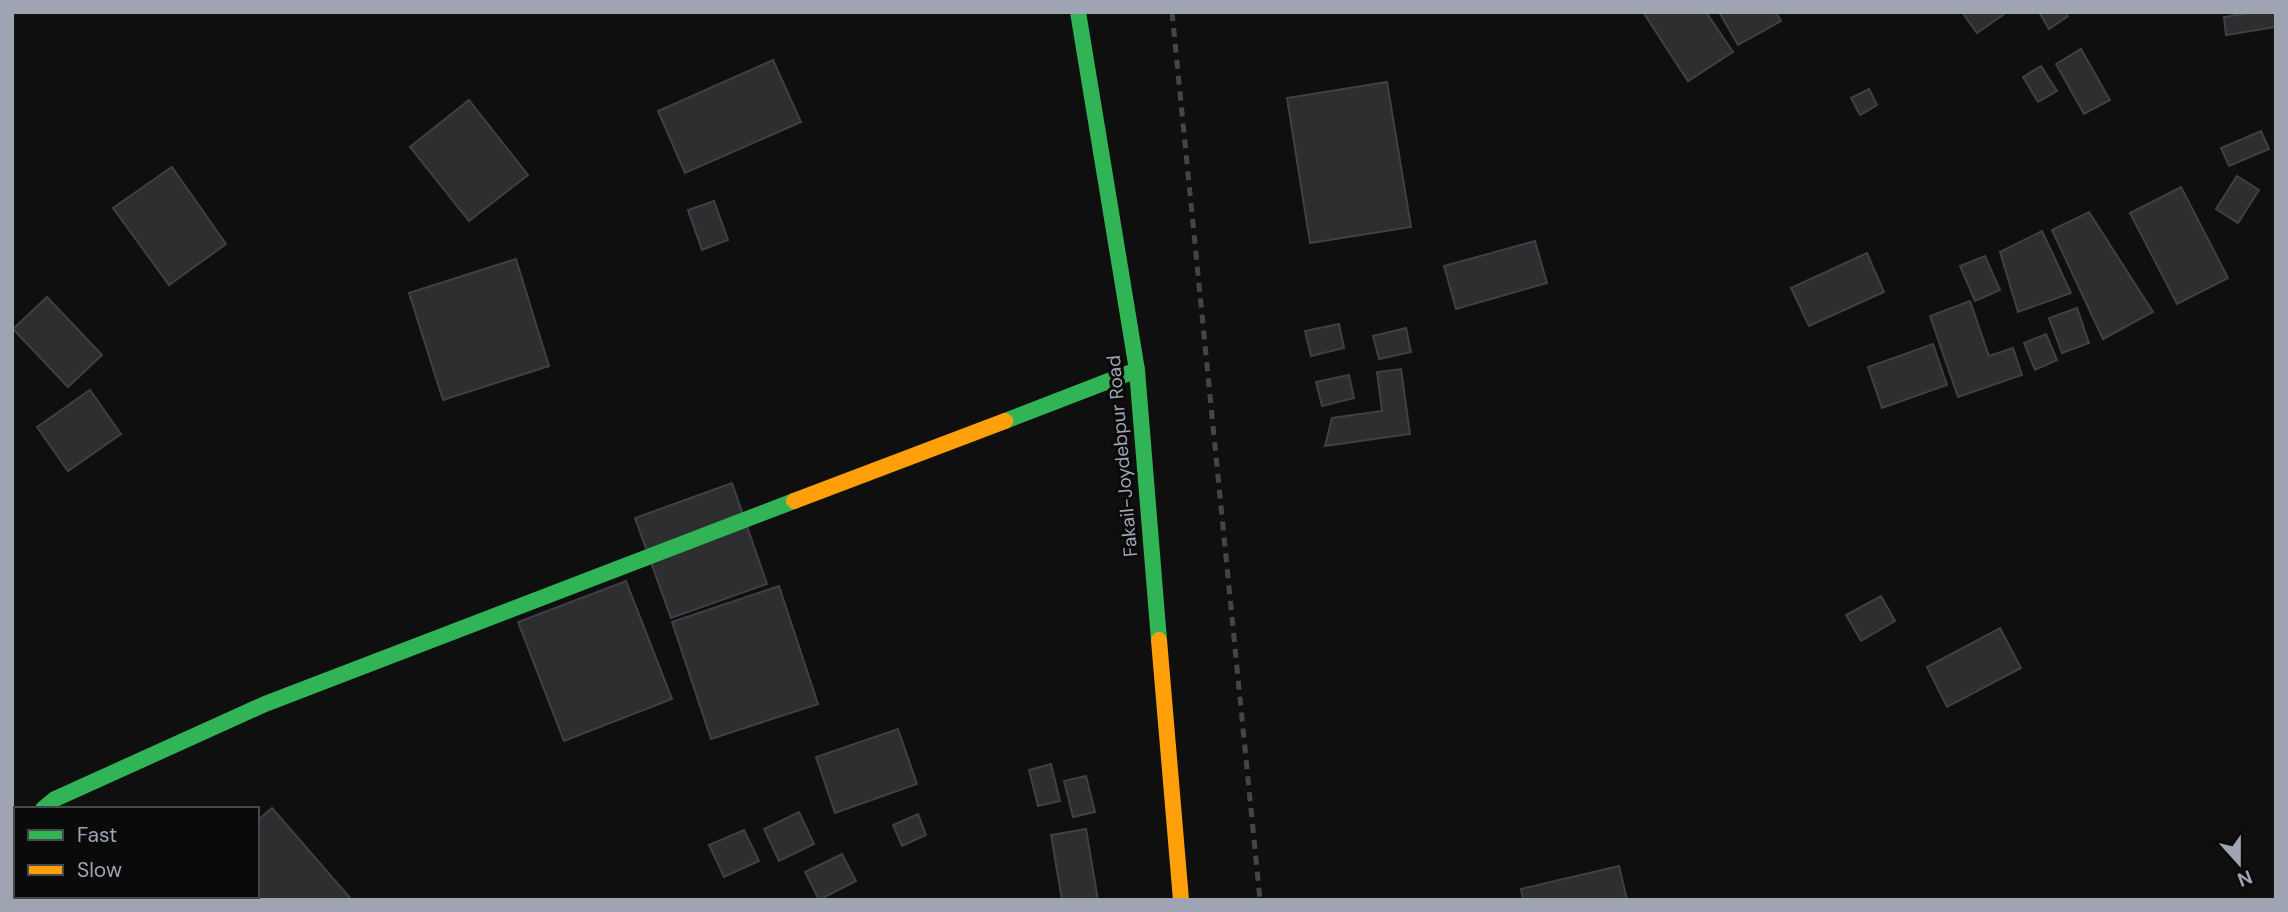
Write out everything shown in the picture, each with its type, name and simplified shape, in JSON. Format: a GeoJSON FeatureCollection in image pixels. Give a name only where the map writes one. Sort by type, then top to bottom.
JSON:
{"type":"FeatureCollection","features":[{"type":"Feature","properties":{"kind":"street","name":"Fakail-Joydebpur Road"},"geometry":{"type":"LineString","coordinates":[[1078,12],[1137,370],[1181,900]]}},
{"type":"Feature","properties":{"kind":"street"},"geometry":{"type":"LineString","coordinates":[[45,807],[55,799],[265,704],[1137,370]]}},
{"type":"Feature","properties":{"kind":"building"},"geometry":{"type":"Polygon","coordinates":[[[1643,12],[1706,12],[1733,52],[1688,81],[1643,12]]]}},
{"type":"Feature","properties":{"kind":"building"},"geometry":{"type":"Polygon","coordinates":[[[1719,12],[1776,12],[1781,21],[1738,45],[1719,12]]]}},
{"type":"Feature","properties":{"kind":"building"},"geometry":{"type":"Polygon","coordinates":[[[1962,12],[2007,12],[1977,33],[1962,12]]]}},
{"type":"Feature","properties":{"kind":"building"},"geometry":{"type":"Polygon","coordinates":[[[2039,12],[2065,12],[2068,16],[2049,29],[2039,12]]]}},
{"type":"Feature","properties":{"kind":"building"},"geometry":{"type":"Polygon","coordinates":[[[2254,12],[2276,12],[2276,27],[2226,35],[2224,17],[2254,12]]]}},
{"type":"Feature","properties":{"kind":"building"},"geometry":{"type":"Polygon","coordinates":[[[2081,49],[2110,100],[2084,114],[2056,64],[2081,49]]]}},
{"type":"Feature","properties":{"kind":"building"},"geometry":{"type":"Polygon","coordinates":[[[773,60],[801,122],[685,173],[658,111],[773,60]]]}},
{"type":"Feature","properties":{"kind":"building"},"geometry":{"type":"Polygon","coordinates":[[[2041,66],[2057,91],[2038,102],[2023,77],[2041,66]]]}},
{"type":"Feature","properties":{"kind":"building"},"geometry":{"type":"Polygon","coordinates":[[[1387,82],[1411,227],[1310,243],[1287,98],[1387,82]]]}},
{"type":"Feature","properties":{"kind":"building"},"geometry":{"type":"Polygon","coordinates":[[[1869,89],[1877,105],[1860,115],[1851,98],[1869,89]]]}},
{"type":"Feature","properties":{"kind":"building"},"geometry":{"type":"Polygon","coordinates":[[[469,100],[528,175],[469,221],[410,147],[469,100]]]}},
{"type":"Feature","properties":{"kind":"building"},"geometry":{"type":"Polygon","coordinates":[[[2261,131],[2269,149],[2229,166],[2221,148],[2261,131]]]}},
{"type":"Feature","properties":{"kind":"building"},"geometry":{"type":"Polygon","coordinates":[[[172,167],[226,244],[169,285],[113,208],[172,167]]]}},
{"type":"Feature","properties":{"kind":"building"},"geometry":{"type":"Polygon","coordinates":[[[2237,176],[2259,190],[2238,223],[2216,209],[2237,176]]]}},
{"type":"Feature","properties":{"kind":"building"},"geometry":{"type":"Polygon","coordinates":[[[2181,187],[2228,278],[2177,304],[2130,213],[2181,187]]]}},
{"type":"Feature","properties":{"kind":"building"},"geometry":{"type":"Polygon","coordinates":[[[714,201],[728,240],[702,250],[688,210],[714,201]]]}},
{"type":"Feature","properties":{"kind":"building"},"geometry":{"type":"Polygon","coordinates":[[[2089,212],[2153,312],[2103,339],[2052,230],[2089,212]]]}},
{"type":"Feature","properties":{"kind":"building"},"geometry":{"type":"Polygon","coordinates":[[[2042,231],[2071,293],[2018,312],[2000,252],[2042,231]]]}},
{"type":"Feature","properties":{"kind":"building"},"geometry":{"type":"Polygon","coordinates":[[[1535,241],[1547,283],[1456,309],[1444,266],[1535,241]]]}},
{"type":"Feature","properties":{"kind":"building"},"geometry":{"type":"Polygon","coordinates":[[[1867,253],[1884,292],[1809,326],[1791,288],[1867,253]]]}},
{"type":"Feature","properties":{"kind":"building"},"geometry":{"type":"Polygon","coordinates":[[[1985,256],[2000,290],[1975,301],[1960,266],[1985,256]]]}},
{"type":"Feature","properties":{"kind":"building"},"geometry":{"type":"Polygon","coordinates":[[[516,259],[549,366],[443,400],[409,293],[516,259]]]}},
{"type":"Feature","properties":{"kind":"building"},"geometry":{"type":"Polygon","coordinates":[[[47,297],[102,355],[68,387],[13,329],[47,297]]]}},
{"type":"Feature","properties":{"kind":"building"},"geometry":{"type":"Polygon","coordinates":[[[1970,301],[1989,356],[2013,348],[2022,375],[1958,397],[1930,316],[1970,301]]]}},
{"type":"Feature","properties":{"kind":"building"},"geometry":{"type":"Polygon","coordinates":[[[2077,308],[2089,343],[2062,353],[2049,318],[2077,308]]]}},
{"type":"Feature","properties":{"kind":"building"},"geometry":{"type":"Polygon","coordinates":[[[1339,324],[1344,348],[1311,356],[1305,331],[1339,324]]]}},
{"type":"Feature","properties":{"kind":"building"},"geometry":{"type":"Polygon","coordinates":[[[1406,328],[1411,352],[1379,359],[1373,336],[1406,328]]]}},
{"type":"Feature","properties":{"kind":"building"},"geometry":{"type":"Polygon","coordinates":[[[2046,334],[2057,360],[2035,370],[2024,343],[2046,334]]]}},
{"type":"Feature","properties":{"kind":"building"},"geometry":{"type":"Polygon","coordinates":[[[1933,344],[1947,385],[1882,408],[1868,367],[1933,344]]]}},
{"type":"Feature","properties":{"kind":"building"},"geometry":{"type":"Polygon","coordinates":[[[1401,369],[1410,434],[1325,446],[1332,418],[1382,411],[1377,372],[1401,369]]]}},
{"type":"Feature","properties":{"kind":"building"},"geometry":{"type":"Polygon","coordinates":[[[1349,375],[1354,398],[1322,406],[1316,382],[1349,375]]]}},
{"type":"Feature","properties":{"kind":"building"},"geometry":{"type":"Polygon","coordinates":[[[90,390],[121,434],[68,471],[37,427],[90,390]]]}},
{"type":"Feature","properties":{"kind":"building"},"geometry":{"type":"Polygon","coordinates":[[[732,483],[767,584],[671,618],[635,518],[732,483]]]}},
{"type":"Feature","properties":{"kind":"building"},"geometry":{"type":"Polygon","coordinates":[[[626,581],[672,699],[564,741],[518,622],[626,581]]]}},
{"type":"Feature","properties":{"kind":"building"},"geometry":{"type":"Polygon","coordinates":[[[779,586],[818,704],[711,739],[672,622],[779,586]]]}},
{"type":"Feature","properties":{"kind":"building"},"geometry":{"type":"Polygon","coordinates":[[[1881,596],[1895,621],[1861,641],[1846,615],[1881,596]]]}},
{"type":"Feature","properties":{"kind":"building"},"geometry":{"type":"Polygon","coordinates":[[[2000,628],[2021,668],[1947,707],[1927,667],[2000,628]]]}},
{"type":"Feature","properties":{"kind":"building"},"geometry":{"type":"Polygon","coordinates":[[[898,729],[917,784],[835,813],[816,757],[898,729]]]}},
{"type":"Feature","properties":{"kind":"building"},"geometry":{"type":"Polygon","coordinates":[[[1051,764],[1060,801],[1038,806],[1029,770],[1051,764]]]}},
{"type":"Feature","properties":{"kind":"building"},"geometry":{"type":"Polygon","coordinates":[[[1086,776],[1095,812],[1073,817],[1064,781],[1086,776]]]}},
{"type":"Feature","properties":{"kind":"building"},"geometry":{"type":"Polygon","coordinates":[[[272,808],[351,899],[166,900],[259,898],[259,819],[272,808]]]}},
{"type":"Feature","properties":{"kind":"building"},"geometry":{"type":"Polygon","coordinates":[[[799,812],[814,844],[779,861],[764,829],[799,812]]]}},
{"type":"Feature","properties":{"kind":"building"},"geometry":{"type":"Polygon","coordinates":[[[918,814],[926,835],[902,846],[893,825],[918,814]]]}},
{"type":"Feature","properties":{"kind":"building"},"geometry":{"type":"Polygon","coordinates":[[[1086,829],[1098,900],[1062,900],[1051,835],[1086,829]]]}},
{"type":"Feature","properties":{"kind":"building"},"geometry":{"type":"Polygon","coordinates":[[[744,830],[759,861],[724,877],[709,845],[744,830]]]}},
{"type":"Feature","properties":{"kind":"building"},"geometry":{"type":"Polygon","coordinates":[[[842,854],[856,881],[819,900],[805,872],[842,854]]]}},
{"type":"Feature","properties":{"kind":"building"},"geometry":{"type":"Polygon","coordinates":[[[1619,866],[1627,900],[1523,900],[1521,889],[1619,866]]]}},
{"type":"Feature","properties":{"kind":"railway"},"geometry":{"type":"LineString","coordinates":[[1172,12],[1260,900]]}},
{"type":"Feature","properties":{"kind":"traffic: fast"},"geometry":{"type":"LineString","coordinates":[[1078,12],[1137,370],[1159,640]]}},
{"type":"Feature","properties":{"kind":"traffic: fast"},"geometry":{"type":"LineString","coordinates":[[1005,421],[1137,370]]}},
{"type":"Feature","properties":{"kind":"traffic: fast"},"geometry":{"type":"LineString","coordinates":[[45,807],[55,799],[265,704],[794,501]]}},
{"type":"Feature","properties":{"kind":"traffic: slow"},"geometry":{"type":"LineString","coordinates":[[794,501],[1005,421]]}},
{"type":"Feature","properties":{"kind":"traffic: slow"},"geometry":{"type":"LineString","coordinates":[[1159,640],[1181,900]]}}]}
